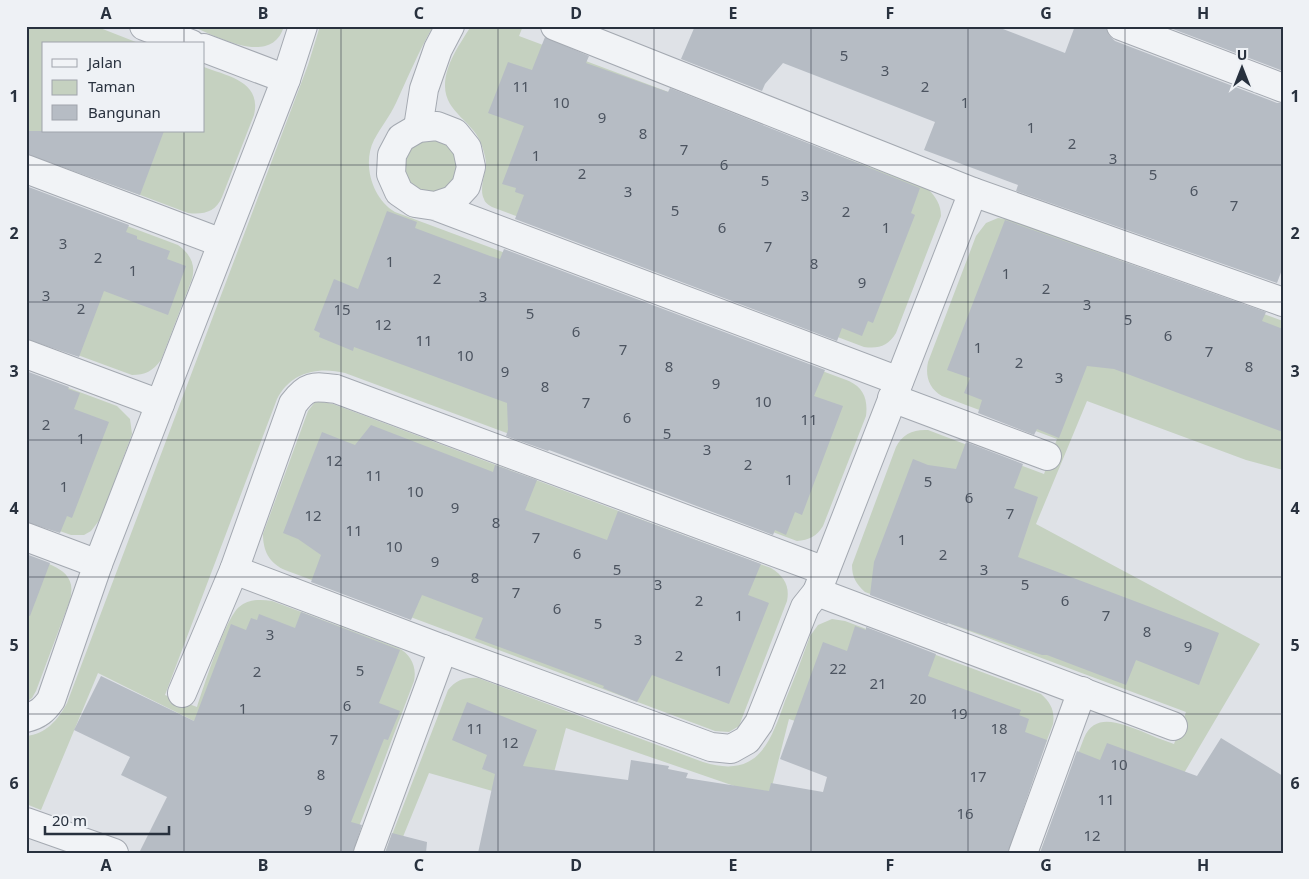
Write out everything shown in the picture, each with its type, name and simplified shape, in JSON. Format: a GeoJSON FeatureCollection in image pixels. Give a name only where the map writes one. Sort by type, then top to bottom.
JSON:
{"type":"FeatureCollection","features":[{"type":"Feature","properties":{"kind":"street"},"geometry":{"type":"LineString","coordinates":[[144,26],[186,42]]}},
{"type":"Feature","properties":{"kind":"street"},"geometry":{"type":"LineString","coordinates":[[26,718],[36,716],[51,700],[98,564],[286,79],[303,26]]}},
{"type":"Feature","properties":{"kind":"street"},"geometry":{"type":"LineString","coordinates":[[418,128],[424,89],[438,49],[450,26]]}},
{"type":"Feature","properties":{"kind":"street"},"geometry":{"type":"LineString","coordinates":[[555,26],[973,192],[1283,302]]}},
{"type":"Feature","properties":{"kind":"street"},"geometry":{"type":"LineString","coordinates":[[1121,26],[1283,88]]}},
{"type":"Feature","properties":{"kind":"street"},"geometry":{"type":"LineString","coordinates":[[205,48],[286,79]]}},
{"type":"Feature","properties":{"kind":"street"},"geometry":{"type":"LineString","coordinates":[[435,206],[453,200],[466,186],[471,167],[467,148],[455,133],[437,126],[418,128],[401,138],[392,155],[391,174],[399,192],[415,203],[435,206],[896,390],[1047,456]]}},
{"type":"Feature","properties":{"kind":"street"},"geometry":{"type":"LineString","coordinates":[[26,169],[222,243]]}},
{"type":"Feature","properties":{"kind":"street"},"geometry":{"type":"LineString","coordinates":[[234,570],[443,649],[712,747],[731,749],[747,740],[759,723],[805,607],[821,582],[973,192]]}},
{"type":"Feature","properties":{"kind":"street"},"geometry":{"type":"LineString","coordinates":[[26,354],[160,404]]}},
{"type":"Feature","properties":{"kind":"street"},"geometry":{"type":"LineString","coordinates":[[182,694],[234,570],[293,404],[302,393],[316,386],[336,390],[821,582],[1082,691],[1173,726]]}},
{"type":"Feature","properties":{"kind":"street"},"geometry":{"type":"LineString","coordinates":[[26,537],[98,564]]}},
{"type":"Feature","properties":{"kind":"street"},"geometry":{"type":"LineString","coordinates":[[368,853],[443,649]]}},
{"type":"Feature","properties":{"kind":"street"},"geometry":{"type":"LineString","coordinates":[[1024,853],[1082,691]]}},
{"type":"Feature","properties":{"kind":"street"},"geometry":{"type":"LineString","coordinates":[[26,822],[114,853]]}},
{"type":"Feature","properties":{"kind":"green space"},"geometry":{"type":"Polygon","coordinates":[[[26,26],[95,26],[136,42],[42,42],[42,132],[205,132],[205,67],[232,77],[248,87],[253,94],[255,104],[254,115],[222,197],[213,209],[204,213],[188,213],[26,152],[26,26]]]}},
{"type":"Feature","properties":{"kind":"green space"},"geometry":{"type":"Polygon","coordinates":[[[191,26],[284,26],[278,38],[268,45],[256,47],[243,46],[191,26]]]}},
{"type":"Feature","properties":{"kind":"green space"},"geometry":{"type":"Polygon","coordinates":[[[320,26],[433,26],[418,54],[394,108],[374,140],[371,149],[369,170],[371,180],[380,198],[395,212],[849,381],[858,387],[864,395],[866,416],[823,526],[812,537],[797,541],[345,373],[324,370],[305,374],[289,383],[277,399],[165,695],[197,707],[215,654],[233,614],[239,607],[255,600],[272,601],[398,648],[410,657],[415,671],[414,681],[349,853],[292,770],[98,673],[41,810],[26,804],[26,736],[40,732],[51,725],[67,703],[308,65],[320,26]]]}},
{"type":"Feature","properties":{"kind":"green space"},"geometry":{"type":"Polygon","coordinates":[[[471,26],[523,26],[519,36],[928,189],[937,201],[941,216],[896,333],[883,346],[864,347],[488,205],[482,191],[486,165],[482,146],[473,130],[450,103],[446,95],[445,86],[450,62],[471,26]]]}},
{"type":"Feature","properties":{"kind":"green space"},"geometry":{"type":"Polygon","coordinates":[[[436,137],[454,149],[458,168],[455,179],[448,186],[439,190],[428,191],[418,188],[410,182],[405,173],[406,153],[412,144],[436,137]]]}},
{"type":"Feature","properties":{"kind":"green space"},"geometry":{"type":"Polygon","coordinates":[[[26,188],[178,245],[189,256],[193,269],[192,279],[161,360],[152,370],[132,375],[26,336],[26,188]]]}},
{"type":"Feature","properties":{"kind":"green space"},"geometry":{"type":"Polygon","coordinates":[[[998,218],[1012,220],[1283,321],[1283,470],[1246,460],[1087,401],[1036,524],[1260,644],[1137,853],[1040,853],[1084,738],[1089,730],[1102,722],[1118,723],[1174,744],[1186,712],[865,592],[857,583],[853,573],[852,565],[896,447],[909,433],[918,430],[928,430],[1044,474],[1057,439],[942,396],[931,386],[927,372],[928,362],[976,236],[986,223],[998,218]]]}},
{"type":"Feature","properties":{"kind":"green space"},"geometry":{"type":"Polygon","coordinates":[[[26,372],[117,406],[130,419],[132,434],[101,518],[91,531],[84,535],[71,535],[26,519],[26,372]]]}},
{"type":"Feature","properties":{"kind":"green space"},"geometry":{"type":"Polygon","coordinates":[[[315,402],[333,404],[776,571],[783,578],[787,586],[787,601],[739,726],[729,732],[715,731],[285,570],[275,564],[268,556],[264,546],[263,534],[308,411],[315,402]]]}},
{"type":"Feature","properties":{"kind":"green space"},"geometry":{"type":"Polygon","coordinates":[[[26,556],[60,569],[70,581],[72,590],[36,691],[32,698],[26,702],[26,556]]]}},
{"type":"Feature","properties":{"kind":"green space"},"geometry":{"type":"Polygon","coordinates":[[[832,619],[845,621],[1041,694],[1052,707],[1053,724],[1005,852],[936,767],[789,719],[769,798],[566,728],[545,806],[429,773],[398,849],[385,853],[448,690],[458,682],[469,678],[478,678],[703,762],[721,766],[736,766],[749,762],[767,744],[810,636],[818,625],[832,619]]]}},
{"type":"Feature","properties":{"kind":"building"},"geometry":{"type":"Polygon","coordinates":[[[695,26],[995,26],[1065,53],[1075,26],[1106,26],[1109,35],[1115,41],[1277,103],[1283,103],[1283,267],[1277,283],[1016,191],[1018,185],[924,150],[935,122],[783,63],[765,84],[762,91],[681,59],[695,26]]]}},
{"type":"Feature","properties":{"kind":"building"},"geometry":{"type":"Polygon","coordinates":[[[1165,26],[1283,26],[1283,71],[1165,26]]]}},
{"type":"Feature","properties":{"kind":"building"},"geometry":{"type":"Polygon","coordinates":[[[545,37],[589,56],[586,63],[668,92],[670,88],[920,188],[911,213],[915,215],[873,323],[868,321],[862,336],[842,328],[837,341],[515,219],[524,195],[515,192],[516,188],[502,184],[524,126],[488,113],[508,62],[532,70],[545,37]]]}},
{"type":"Feature","properties":{"kind":"building"},"geometry":{"type":"Polygon","coordinates":[[[26,131],[164,132],[140,195],[26,154],[26,131]]]}},
{"type":"Feature","properties":{"kind":"building"},"geometry":{"type":"Polygon","coordinates":[[[26,186],[129,225],[126,232],[137,236],[137,239],[170,251],[167,259],[186,266],[168,315],[104,291],[79,357],[26,339],[26,186]]]}},
{"type":"Feature","properties":{"kind":"building"},"geometry":{"type":"Polygon","coordinates":[[[387,211],[417,222],[415,228],[490,256],[500,259],[504,249],[825,370],[814,396],[843,406],[802,515],[795,512],[786,535],[775,530],[773,535],[549,450],[506,436],[508,430],[507,403],[354,347],[353,351],[319,337],[320,333],[314,330],[334,279],[358,289],[387,211]]]}},
{"type":"Feature","properties":{"kind":"building"},"geometry":{"type":"Polygon","coordinates":[[[1005,220],[1266,312],[1262,321],[1283,329],[1283,432],[1114,369],[1087,366],[1059,438],[1037,429],[1034,435],[978,413],[982,400],[964,393],[970,378],[947,370],[1005,220]]]}},
{"type":"Feature","properties":{"kind":"building"},"geometry":{"type":"Polygon","coordinates":[[[26,371],[80,393],[74,409],[109,422],[72,518],[67,516],[60,533],[26,522],[26,371]]]}},
{"type":"Feature","properties":{"kind":"building"},"geometry":{"type":"Polygon","coordinates":[[[371,425],[493,472],[495,465],[537,480],[525,510],[607,540],[618,511],[761,564],[748,595],[769,603],[729,704],[652,675],[637,702],[603,688],[604,686],[475,638],[483,618],[422,595],[411,620],[311,582],[321,555],[298,539],[283,533],[302,483],[322,432],[355,445],[371,425]]]}},
{"type":"Feature","properties":{"kind":"building"},"geometry":{"type":"Polygon","coordinates":[[[966,442],[1023,464],[1014,488],[1038,497],[1018,557],[1219,633],[1199,685],[1136,660],[1126,685],[1047,655],[947,624],[870,595],[874,562],[913,459],[928,465],[956,469],[966,442]]]}},
{"type":"Feature","properties":{"kind":"building"},"geometry":{"type":"Polygon","coordinates":[[[26,554],[50,563],[30,616],[26,615],[26,554]]]}},
{"type":"Feature","properties":{"kind":"building"},"geometry":{"type":"Polygon","coordinates":[[[301,612],[400,650],[379,703],[400,711],[388,740],[384,739],[351,822],[362,825],[353,853],[139,853],[167,797],[121,775],[130,757],[74,730],[101,676],[194,721],[231,624],[246,630],[251,618],[257,620],[259,614],[295,628],[301,612]]]}},
{"type":"Feature","properties":{"kind":"building"},"geometry":{"type":"Polygon","coordinates":[[[855,626],[866,630],[866,627],[936,654],[928,676],[1021,710],[1019,715],[1029,719],[1025,732],[1047,740],[1008,853],[478,853],[495,774],[482,769],[487,755],[452,740],[467,702],[537,730],[523,766],[628,780],[631,760],[669,766],[668,769],[688,773],[686,778],[769,791],[771,783],[823,792],[827,777],[780,759],[823,642],[847,651],[855,626]]]}},
{"type":"Feature","properties":{"kind":"building"},"geometry":{"type":"Polygon","coordinates":[[[1221,738],[1283,776],[1283,853],[1040,853],[1077,751],[1100,760],[1107,743],[1197,776],[1221,738]]]}},
{"type":"Feature","properties":{"kind":"building"},"geometry":{"type":"Polygon","coordinates":[[[392,833],[427,842],[426,853],[385,853],[392,833]]]}}]}
